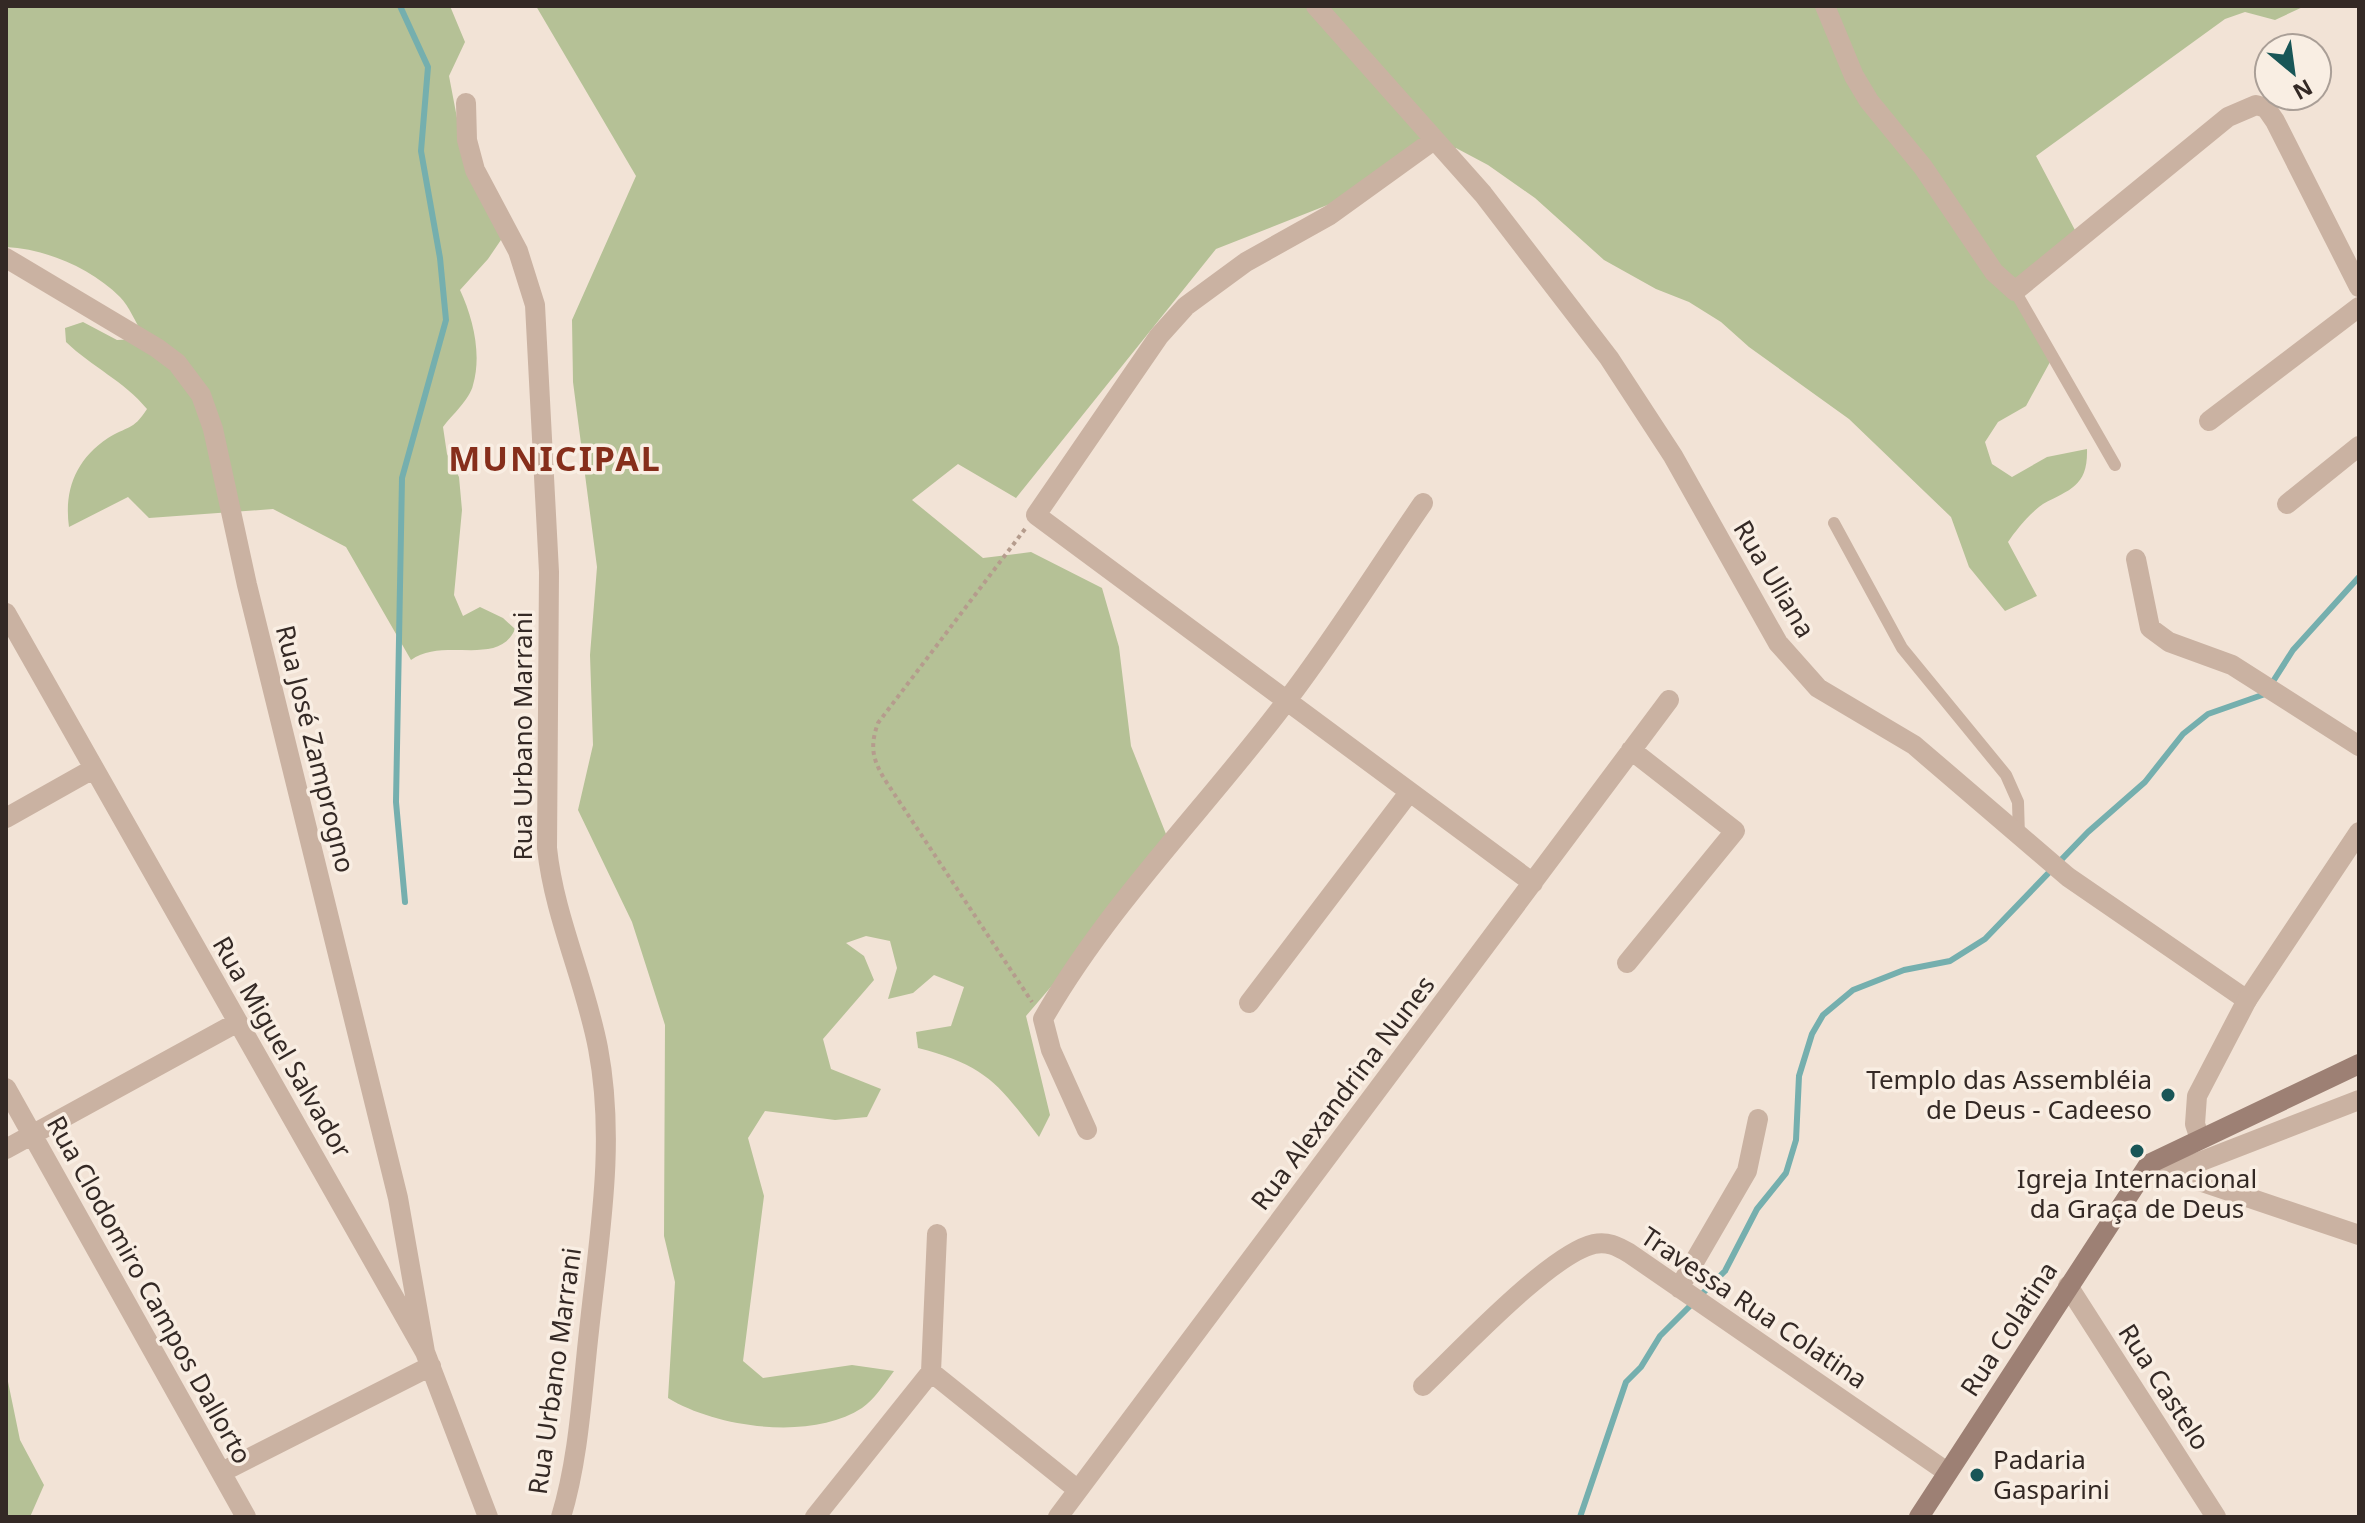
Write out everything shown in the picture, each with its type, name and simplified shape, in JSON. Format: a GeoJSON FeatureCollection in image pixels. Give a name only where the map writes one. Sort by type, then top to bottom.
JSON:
{"type":"FeatureCollection","features":[{"type":"Feature","properties":{"kind":"main road"},"geometry":{"type":"LineString","coordinates":[[2149,1164],[2359,1064]]}},
{"type":"Feature","properties":{"kind":"main road","name":"Rua Colatina"},"geometry":{"type":"LineString","coordinates":[[1919,1517],[2149,1164]]}},
{"type":"Feature","properties":{"kind":"street","name":"Rua Uliana"},"geometry":{"type":"LineString","coordinates":[[1316,6],[1483,194],[1609,358],[1673,456],[1778,643],[1797,666],[1818,688],[1914,745],[2068,877],[2247,1000]]}},
{"type":"Feature","properties":{"kind":"street"},"geometry":{"type":"LineString","coordinates":[[1825,6],[1869,101],[1923,167],[1994,272],[2015,291],[2228,117],[2256,105],[2270,114],[2359,287]]}},
{"type":"Feature","properties":{"kind":"street","name":"Rua Urbano Marrani"},"geometry":{"type":"LineString","coordinates":[[466,103],[467,140],[475,170],[518,251],[535,305],[549,572],[547,848],[553,888],[598,1046],[607,1106],[606,1188],[578,1428],[561,1517]]}},
{"type":"Feature","properties":{"kind":"street"},"geometry":{"type":"LineString","coordinates":[[1434,140],[1330,215],[1246,262],[1186,306],[1159,336],[1036,515],[1288,699],[1408,794],[1533,883]]}},
{"type":"Feature","properties":{"kind":"street","name":"Rua José Zamprogno"},"geometry":{"type":"LineString","coordinates":[[6,258],[157,348],[177,363],[201,395],[213,429],[247,585],[391,1168],[428,1359]]}},
{"type":"Feature","properties":{"kind":"street"},"geometry":{"type":"LineString","coordinates":[[2209,421],[2359,307]]}},
{"type":"Feature","properties":{"kind":"street"},"geometry":{"type":"LineString","coordinates":[[2287,504],[2359,446]]}},
{"type":"Feature","properties":{"kind":"street"},"geometry":{"type":"LineString","coordinates":[[1087,1130],[1048,1043],[1043,1019],[1077,965],[1143,877],[1288,699],[1423,503]]}},
{"type":"Feature","properties":{"kind":"street"},"geometry":{"type":"LineString","coordinates":[[2136,559],[2150,628],[2169,642],[2232,665],[2359,746]]}},
{"type":"Feature","properties":{"kind":"street","name":"Rua Miguel Salvador"},"geometry":{"type":"LineString","coordinates":[[6,613],[428,1359],[488,1517]]}},
{"type":"Feature","properties":{"kind":"street","name":"Rua Alexandrina Nunes"},"geometry":{"type":"LineString","coordinates":[[1058,1517],[1669,700]]}},
{"type":"Feature","properties":{"kind":"street"},"geometry":{"type":"LineString","coordinates":[[1627,963],[1735,831],[1631,750]]}},
{"type":"Feature","properties":{"kind":"street"},"geometry":{"type":"LineString","coordinates":[[6,818],[93,769]]}},
{"type":"Feature","properties":{"kind":"street"},"geometry":{"type":"LineString","coordinates":[[1249,1003],[1408,794]]}},
{"type":"Feature","properties":{"kind":"street"},"geometry":{"type":"LineString","coordinates":[[2200,1139],[2195,1124],[2197,1096],[2247,1000],[2359,832]]}},
{"type":"Feature","properties":{"kind":"street"},"geometry":{"type":"LineString","coordinates":[[6,1149],[238,1022]]}},
{"type":"Feature","properties":{"kind":"street","name":"Rua Clodomiro Campos Dallorto"},"geometry":{"type":"LineString","coordinates":[[6,1088],[246,1517]]}},
{"type":"Feature","properties":{"kind":"street"},"geometry":{"type":"LineString","coordinates":[[2176,1171],[2359,1100]]}},
{"type":"Feature","properties":{"kind":"street"},"geometry":{"type":"LineString","coordinates":[[1691,1296],[1747,1171],[1758,1119]]}},
{"type":"Feature","properties":{"kind":"street"},"geometry":{"type":"LineString","coordinates":[[2149,1164],[2359,1235]]}},
{"type":"Feature","properties":{"kind":"street"},"geometry":{"type":"LineString","coordinates":[[815,1517],[931,1372],[937,1234]]}},
{"type":"Feature","properties":{"kind":"street","name":"Travessa Rua Colatina"},"geometry":{"type":"LineString","coordinates":[[1423,1386],[1555,1263],[1591,1245],[1617,1246],[1947,1472]]}},
{"type":"Feature","properties":{"kind":"street","name":"Rua Castelo"},"geometry":{"type":"LineString","coordinates":[[2068,1286],[2216,1517]]}},
{"type":"Feature","properties":{"kind":"street"},"geometry":{"type":"LineString","coordinates":[[222,1472],[428,1359]]}},
{"type":"Feature","properties":{"kind":"street"},"geometry":{"type":"LineString","coordinates":[[931,1372],[1078,1490]]}},
{"type":"Feature","properties":{"kind":"lane"},"geometry":{"type":"LineString","coordinates":[[2015,291],[2115,465]]}},
{"type":"Feature","properties":{"kind":"lane"},"geometry":{"type":"LineString","coordinates":[[1834,523],[1902,648],[2006,775],[2018,802],[2019,837]]}},
{"type":"Feature","properties":{"kind":"path"},"geometry":{"type":"LineString","coordinates":[[1036,515],[878,723],[870,743],[875,763],[887,783],[1043,1019]]}},
{"type":"Feature","properties":{"kind":"green space"},"geometry":{"type":"Polygon","coordinates":[[[6,6],[450,6],[465,42],[449,76],[465,160],[505,234],[488,259],[460,290],[472,324],[477,361],[471,390],[443,427],[447,454],[459,477],[462,510],[454,595],[463,616],[480,607],[503,618],[515,629],[507,641],[484,650],[424,653],[411,660],[346,547],[273,509],[149,518],[128,497],[69,527],[70,489],[80,466],[108,438],[134,425],[147,409],[128,390],[66,342],[65,328],[83,322],[117,340],[143,339],[143,335],[123,301],[96,277],[52,256],[6,247],[6,6]]]}},
{"type":"Feature","properties":{"kind":"green space"},"geometry":{"type":"Polygon","coordinates":[[[536,6],[2305,6],[2275,20],[2245,12],[2225,19],[2036,156],[2076,232],[2020,301],[2050,362],[2026,406],[1998,422],[1985,442],[1992,464],[2012,477],[2047,457],[2087,449],[2087,461],[2076,485],[2038,507],[2008,542],[2037,596],[2005,611],[1969,567],[1951,517],[1849,419],[1749,347],[1721,322],[1689,302],[1656,289],[1604,260],[1535,198],[1488,165],[1456,148],[1426,152],[1378,185],[1216,249],[1016,498],[958,464],[912,500],[983,558],[1031,552],[1102,588],[1119,647],[1131,746],[1168,839],[1079,954],[1026,1016],[1050,1115],[1039,1137],[1000,1090],[975,1069],[918,1048],[916,1032],[951,1026],[964,987],[934,975],[913,993],[888,999],[897,968],[890,941],[866,936],[846,943],[864,956],[874,980],[823,1039],[831,1069],[881,1089],[867,1117],[835,1120],[765,1111],[748,1138],[764,1196],[743,1361],[763,1378],[852,1365],[894,1371],[862,1408],[841,1418],[817,1425],[765,1427],[712,1417],[668,1398],[675,1282],[664,1236],[665,1025],[632,922],[578,810],[593,745],[590,655],[597,567],[573,382],[572,320],[636,176],[536,6]]]}},
{"type":"Feature","properties":{"kind":"green space"},"geometry":{"type":"Polygon","coordinates":[[[6,1372],[20,1440],[44,1485],[30,1517],[6,1517],[6,1372]]]}},
{"type":"Feature","properties":{"kind":"waterway"},"geometry":{"type":"LineString","coordinates":[[400,6],[428,67],[421,151],[440,258],[446,320],[402,478],[396,802],[405,902]]}},
{"type":"Feature","properties":{"kind":"waterway"},"geometry":{"type":"LineString","coordinates":[[1580,1517],[1626,1382],[1641,1367],[1660,1336],[1725,1271],[1757,1209],[1786,1173],[1796,1140],[1799,1076],[1812,1034],[1823,1015],[1853,990],[1904,970],[1950,961],[1985,939],[2088,832],[2145,782],[2183,734],[2208,714],[2265,694],[2293,650],[2359,577]]}},
{"type":"Feature","properties":{"kind":"place","name":"Templo das Assembléia de Deus - Cadeeso"},"geometry":{"type":"Point","coordinates":[2168,1095]}},
{"type":"Feature","properties":{"kind":"place","name":"Igreja Internacional da Graça de Deus"},"geometry":{"type":"Point","coordinates":[2137,1151]}},
{"type":"Feature","properties":{"kind":"place","name":"Padaria Gasparini"},"geometry":{"type":"Point","coordinates":[1977,1475]}},
{"type":"Feature","properties":{"kind":"district","name":"MUNICIPAL"},"geometry":{"type":"Point","coordinates":[555,459]}}]}
